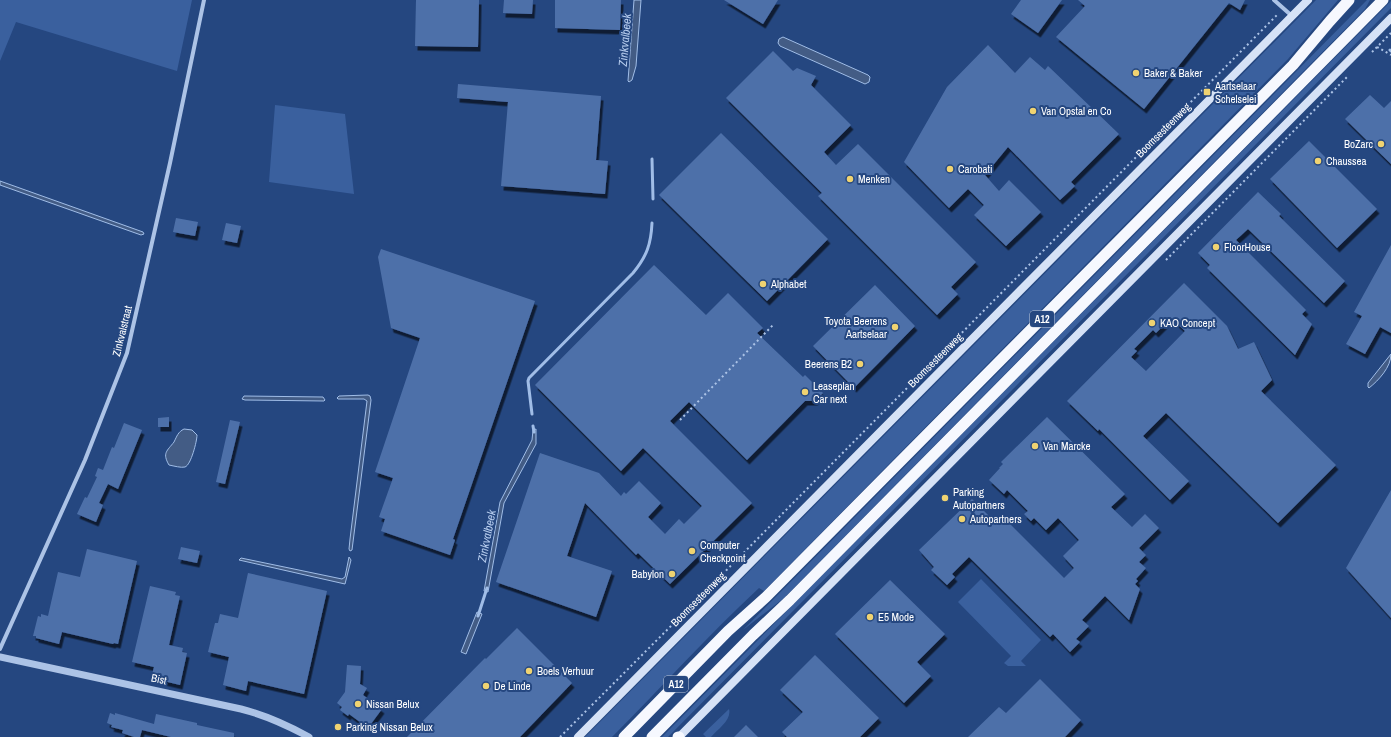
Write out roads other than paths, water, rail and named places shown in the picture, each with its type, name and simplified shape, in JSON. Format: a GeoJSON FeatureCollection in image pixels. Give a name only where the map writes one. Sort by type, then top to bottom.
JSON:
{"type":"FeatureCollection","features":[{"type":"Feature","properties":{"kind":"highway","name":"A12"},"geometry":{"type":"LineString","coordinates":[[624,737],[728,631],[766,597],[1293,65],[1349,0]]}},
{"type":"Feature","properties":{"kind":"highway","name":"A12"},"geometry":{"type":"LineString","coordinates":[[652,737],[753,635],[795,595],[1384,0]]}},
{"type":"Feature","properties":{"kind":"main road","name":"Boomsesteenweg"},"geometry":{"type":"LineString","coordinates":[[578,737],[1308,0]]}},
{"type":"Feature","properties":{"kind":"main road"},"geometry":{"type":"LineString","coordinates":[[679,737],[1391,18]]}},
{"type":"Feature","properties":{"kind":"street","name":"Zinkvalstraat"},"geometry":{"type":"LineString","coordinates":[[0,649],[84,460],[127,353],[176,134],[204,0]]}},
{"type":"Feature","properties":{"kind":"street"},"geometry":{"type":"LineString","coordinates":[[1274,0],[1292,16]]}},
{"type":"Feature","properties":{"kind":"street","name":"Bist"},"geometry":{"type":"LineString","coordinates":[[0,657],[257,713],[276,720],[309,737]]}},
{"type":"Feature","properties":{"kind":"waterway","name":"Zinkvalbeek"},"geometry":{"type":"LineString","coordinates":[[652,159],[653,199]]}},
{"type":"Feature","properties":{"kind":"waterway","name":"Zinkvalbeek"},"geometry":{"type":"LineString","coordinates":[[532,414],[528,381],[529,378],[633,273],[642,261],[647,250],[651,237],[652,223]]}},
{"type":"Feature","properties":{"kind":"waterway","name":"Zinkvalbeek"},"geometry":{"type":"LineString","coordinates":[[533,426],[534,432]]}},
{"type":"Feature","properties":{"kind":"waterway","name":"Zinkvalbeek"},"geometry":{"type":"LineString","coordinates":[[478,616],[487,588]]}},
{"type":"Feature","properties":{"kind":"place","name":"Baker & Baker"},"geometry":{"type":"Point","coordinates":[1136,73]}},
{"type":"Feature","properties":{"kind":"place","name":"Aartselaar Schelselei"},"geometry":{"type":"Point","coordinates":[1207,92]}},
{"type":"Feature","properties":{"kind":"place","name":"Van Opstal en Co"},"geometry":{"type":"Point","coordinates":[1033,111]}},
{"type":"Feature","properties":{"kind":"place","name":"BoZarc"},"geometry":{"type":"Point","coordinates":[1381,144]}},
{"type":"Feature","properties":{"kind":"place","name":"Chaussea"},"geometry":{"type":"Point","coordinates":[1318,161]}},
{"type":"Feature","properties":{"kind":"place","name":"Carobati"},"geometry":{"type":"Point","coordinates":[950,169]}},
{"type":"Feature","properties":{"kind":"place","name":"Menken"},"geometry":{"type":"Point","coordinates":[850,179]}},
{"type":"Feature","properties":{"kind":"place","name":"FloorHouse"},"geometry":{"type":"Point","coordinates":[1216,247]}},
{"type":"Feature","properties":{"kind":"place","name":"Alphabet"},"geometry":{"type":"Point","coordinates":[763,284]}},
{"type":"Feature","properties":{"kind":"place","name":"KAO Concept"},"geometry":{"type":"Point","coordinates":[1152,323]}},
{"type":"Feature","properties":{"kind":"place","name":"Toyota Beerens Aartselaar"},"geometry":{"type":"Point","coordinates":[895,327]}},
{"type":"Feature","properties":{"kind":"place","name":"Beerens B2"},"geometry":{"type":"Point","coordinates":[860,364]}},
{"type":"Feature","properties":{"kind":"place","name":"Leaseplan Car next"},"geometry":{"type":"Point","coordinates":[805,392]}},
{"type":"Feature","properties":{"kind":"place","name":"Van Marcke"},"geometry":{"type":"Point","coordinates":[1035,446]}},
{"type":"Feature","properties":{"kind":"place","name":"Parking Autopartners"},"geometry":{"type":"Point","coordinates":[945,498]}},
{"type":"Feature","properties":{"kind":"place","name":"Autopartners"},"geometry":{"type":"Point","coordinates":[962,519]}},
{"type":"Feature","properties":{"kind":"place","name":"Computer Checkpoint"},"geometry":{"type":"Point","coordinates":[692,551]}},
{"type":"Feature","properties":{"kind":"place","name":"Babylon"},"geometry":{"type":"Point","coordinates":[672,574]}},
{"type":"Feature","properties":{"kind":"place","name":"E5 Mode"},"geometry":{"type":"Point","coordinates":[870,617]}},
{"type":"Feature","properties":{"kind":"place","name":"Boels Verhuur"},"geometry":{"type":"Point","coordinates":[529,671]}},
{"type":"Feature","properties":{"kind":"place","name":"De Linde"},"geometry":{"type":"Point","coordinates":[486,686]}},
{"type":"Feature","properties":{"kind":"place","name":"Nissan Belux"},"geometry":{"type":"Point","coordinates":[358,704]}},
{"type":"Feature","properties":{"kind":"place","name":"Parking Nissan Belux"},"geometry":{"type":"Point","coordinates":[338,727]}}]}
